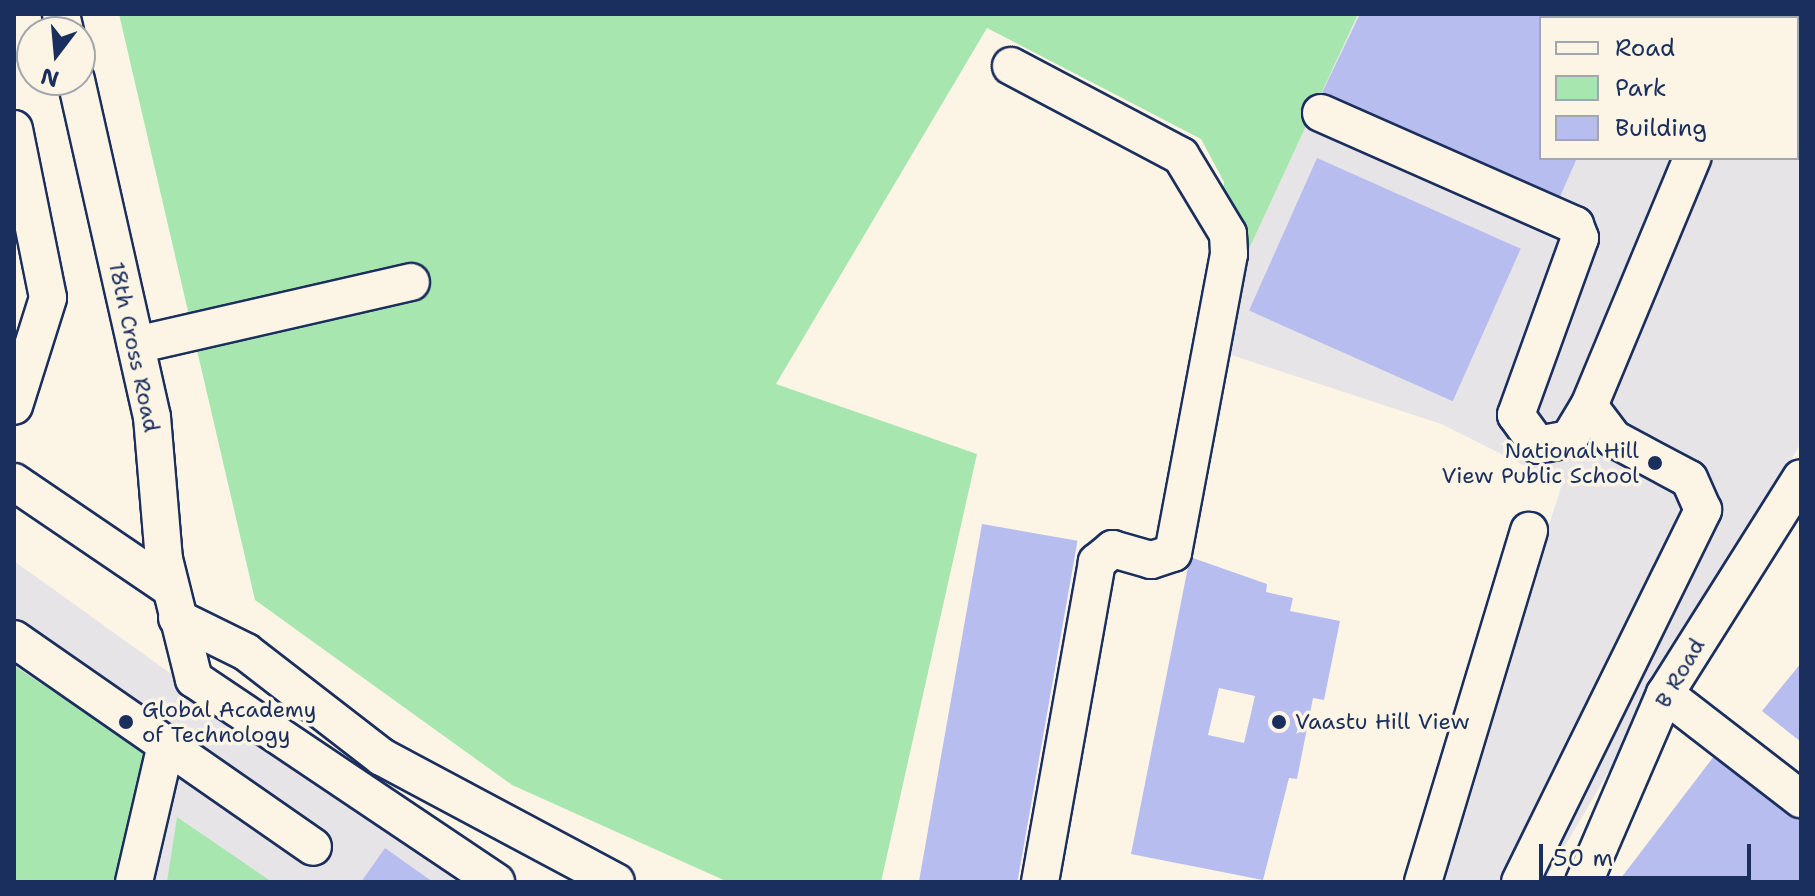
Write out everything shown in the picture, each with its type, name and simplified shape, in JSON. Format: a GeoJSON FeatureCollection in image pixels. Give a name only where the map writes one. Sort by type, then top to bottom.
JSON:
{"type":"FeatureCollection","features":[{"type":"Feature","properties":{"kind":"street"},"geometry":{"type":"LineString","coordinates":[[1011,66],[1181,156],[1228,234],[1229,254],[1173,553],[1151,560],[1113,549],[1097,562],[1040,882]]}},
{"type":"Feature","properties":{"kind":"street","name":"18th Cross Road"},"geometry":{"type":"LineString","coordinates":[[80,96],[152,417],[174,603],[194,679],[496,882]]}},
{"type":"Feature","properties":{"kind":"street"},"geometry":{"type":"LineString","coordinates":[[1321,113],[1575,225],[1580,238],[1516,415],[1538,445],[1569,439],[1589,406],[1691,160]]}},
{"type":"Feature","properties":{"kind":"street"},"geometry":{"type":"LineString","coordinates":[[14,406],[48,298],[15,139]]}},
{"type":"Feature","properties":{"kind":"street"},"geometry":{"type":"LineString","coordinates":[[136,345],[411,282]]}},
{"type":"Feature","properties":{"kind":"street"},"geometry":{"type":"LineString","coordinates":[[1520,882],[1703,510],[1689,479],[1614,439],[1589,406]]}},
{"type":"Feature","properties":{"kind":"street","name":"B Road"},"geometry":{"type":"LineString","coordinates":[[1584,882],[1665,694],[1789,524],[1801,478]]}},
{"type":"Feature","properties":{"kind":"street"},"geometry":{"type":"LineString","coordinates":[[14,482],[174,603],[246,652],[382,757],[616,882]]}},
{"type":"Feature","properties":{"kind":"street"},"geometry":{"type":"LineString","coordinates":[[1423,882],[1529,531]]}},
{"type":"Feature","properties":{"kind":"street"},"geometry":{"type":"LineString","coordinates":[[14,639],[313,847]]}},
{"type":"Feature","properties":{"kind":"street"},"geometry":{"type":"LineString","coordinates":[[1665,694],[1801,799]]}},
{"type":"Feature","properties":{"kind":"street"},"geometry":{"type":"LineString","coordinates":[[134,882],[166,744]]}},
{"type":"Feature","properties":{"kind":"shaded area","name":"National Hill View Public School"},"geometry":{"type":"Polygon","coordinates":[[[1358,14],[1801,14],[1801,443],[1544,882],[1435,882],[1562,484],[1441,424],[1204,346],[1358,14]]]}},
{"type":"Feature","properties":{"kind":"shaded area","name":"Global Academy of Technology"},"geometry":{"type":"Polygon","coordinates":[[[14,561],[461,882],[14,882],[14,561]]]}},
{"type":"Feature","properties":{"kind":"green space"},"geometry":{"type":"Polygon","coordinates":[[[119,14],[1358,14],[1204,346],[1224,182],[1201,139],[987,28],[776,384],[977,454],[881,882],[728,882],[512,785],[255,600],[119,14]]]}},
{"type":"Feature","properties":{"kind":"green space"},"geometry":{"type":"Polygon","coordinates":[[[14,666],[149,753],[120,882],[14,882],[14,666]]]}},
{"type":"Feature","properties":{"kind":"green space"},"geometry":{"type":"Polygon","coordinates":[[[177,817],[272,882],[167,882],[177,817]]]}},
{"type":"Feature","properties":{"kind":"building"},"geometry":{"type":"Polygon","coordinates":[[[1360,14],[1638,16],[1539,16],[1539,160],[1576,160],[1555,208],[1321,95],[1360,14]]]}},
{"type":"Feature","properties":{"kind":"building"},"geometry":{"type":"Polygon","coordinates":[[[1317,158],[1521,249],[1453,401],[1249,311],[1317,158]]]}},
{"type":"Feature","properties":{"kind":"building"},"geometry":{"type":"Polygon","coordinates":[[[982,524],[1078,541],[1017,882],[919,882],[982,524]]]}},
{"type":"Feature","properties":{"kind":"building","name":"Vaastu Hill View"},"geometry":{"type":"Polygon","coordinates":[[[1190,557],[1267,584],[1266,592],[1293,598],[1290,611],[1340,621],[1324,700],[1313,698],[1297,779],[1289,778],[1263,880],[1131,854],[1190,557]],[[1219,688],[1208,735],[1244,743],[1255,696],[1219,688]]]}},
{"type":"Feature","properties":{"kind":"building"},"geometry":{"type":"Polygon","coordinates":[[[1801,663],[1801,742],[1762,711],[1801,663]]]}},
{"type":"Feature","properties":{"kind":"building"},"geometry":{"type":"Polygon","coordinates":[[[1721,747],[1801,813],[1801,882],[1618,882],[1721,747]]]}},
{"type":"Feature","properties":{"kind":"building"},"geometry":{"type":"Polygon","coordinates":[[[385,848],[433,882],[361,882],[385,848]]]}},
{"type":"Feature","properties":{"kind":"place","name":"National Hill View Public School"},"geometry":{"type":"Point","coordinates":[1655,463]}},
{"type":"Feature","properties":{"kind":"place","name":"Global Academy of Technology"},"geometry":{"type":"Point","coordinates":[126,722]}},
{"type":"Feature","properties":{"kind":"place","name":"Vaastu Hill View"},"geometry":{"type":"Point","coordinates":[1279,722]}}]}
